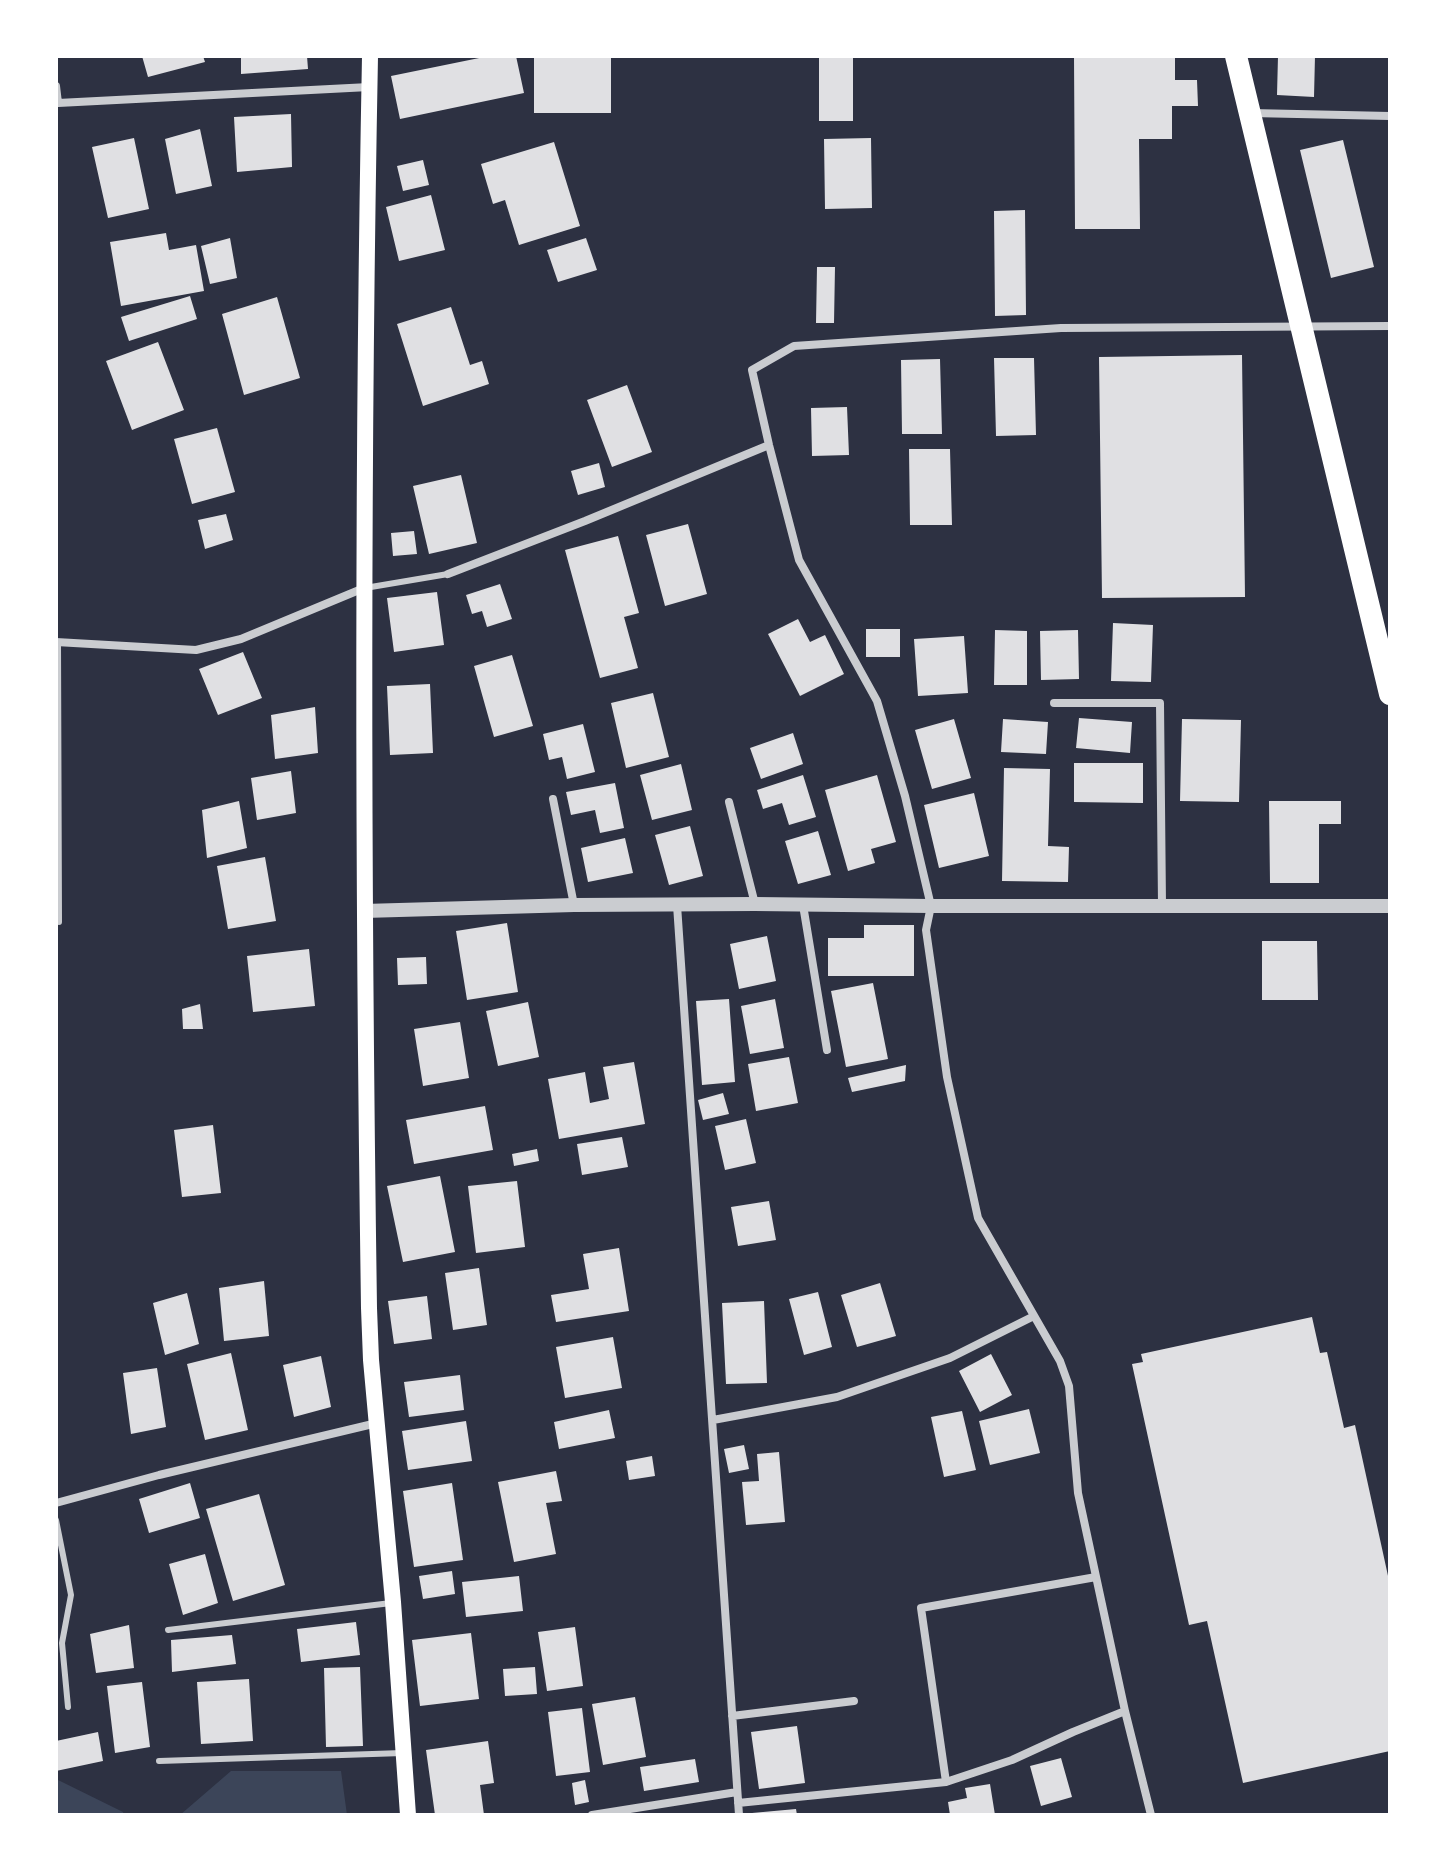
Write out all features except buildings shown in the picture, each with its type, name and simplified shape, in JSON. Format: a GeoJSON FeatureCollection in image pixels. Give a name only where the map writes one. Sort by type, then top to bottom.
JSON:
{"type":"FeatureCollection","features":[{"type":"Feature","properties":{"kind":"highway"},"geometry":{"type":"LineString","coordinates":[[1236,56],[1390,694]]}},
{"type":"Feature","properties":{"kind":"main road"},"geometry":{"type":"LineString","coordinates":[[370,56],[364,588],[369,1308],[408,1815]]}},
{"type":"Feature","properties":{"kind":"street"},"geometry":{"type":"LineString","coordinates":[[56,86],[57,103],[370,87]]}},
{"type":"Feature","properties":{"kind":"street"},"geometry":{"type":"LineString","coordinates":[[1250,113],[1390,116]]}},
{"type":"Feature","properties":{"kind":"street"},"geometry":{"type":"LineString","coordinates":[[1151,1815],[1078,1493],[1069,1386],[1060,1361],[978,1218],[947,1077],[926,930],[931,906],[905,796],[877,701],[799,560],[752,370],[794,346],[1061,328],[1390,326]]}},
{"type":"Feature","properties":{"kind":"street"},"geometry":{"type":"LineString","coordinates":[[448,574],[769,445]]}},
{"type":"Feature","properties":{"kind":"street"},"geometry":{"type":"LineString","coordinates":[[57,642],[196,650],[241,639],[364,588]]}},
{"type":"Feature","properties":{"kind":"street"},"geometry":{"type":"LineString","coordinates":[[1054,703],[1160,703],[1162,905]]}},
{"type":"Feature","properties":{"kind":"street"},"geometry":{"type":"LineString","coordinates":[[553,799],[574,905]]}},
{"type":"Feature","properties":{"kind":"street"},"geometry":{"type":"LineString","coordinates":[[729,802],[755,904]]}},
{"type":"Feature","properties":{"kind":"street"},"geometry":{"type":"LineString","coordinates":[[364,911],[755,904],[1390,906]]}},
{"type":"Feature","properties":{"kind":"street"},"geometry":{"type":"LineString","coordinates":[[677,905],[739,1815]]}},
{"type":"Feature","properties":{"kind":"street"},"geometry":{"type":"LineString","coordinates":[[803,905],[827,1050]]}},
{"type":"Feature","properties":{"kind":"street"},"geometry":{"type":"LineString","coordinates":[[713,1420],[837,1397],[950,1358],[1034,1316]]}},
{"type":"Feature","properties":{"kind":"street"},"geometry":{"type":"LineString","coordinates":[[56,1503],[377,1423]]}},
{"type":"Feature","properties":{"kind":"street"},"geometry":{"type":"LineString","coordinates":[[946,1782],[921,1608],[1096,1577]]}},
{"type":"Feature","properties":{"kind":"street"},"geometry":{"type":"LineString","coordinates":[[732,1716],[854,1701]]}},
{"type":"Feature","properties":{"kind":"street"},"geometry":{"type":"LineString","coordinates":[[738,1803],[946,1782],[1012,1760],[1125,1711]]}},
{"type":"Feature","properties":{"kind":"street"},"geometry":{"type":"LineString","coordinates":[[592,1815],[737,1792]]}},
{"type":"Feature","properties":{"kind":"lane"},"geometry":{"type":"LineString","coordinates":[[364,588],[448,574]]}},
{"type":"Feature","properties":{"kind":"lane"},"geometry":{"type":"LineString","coordinates":[[57,642],[59,922]]}},
{"type":"Feature","properties":{"kind":"lane"},"geometry":{"type":"LineString","coordinates":[[56,1520],[71,1595],[62,1643],[68,1707]]}},
{"type":"Feature","properties":{"kind":"lane"},"geometry":{"type":"LineString","coordinates":[[168,1630],[393,1602]]}},
{"type":"Feature","properties":{"kind":"lane"},"geometry":{"type":"LineString","coordinates":[[159,1761],[404,1753]]}},
{"type":"Feature","properties":{"kind":"shaded area"},"geometry":{"type":"Polygon","coordinates":[[[231,1771],[341,1771],[347,1815],[180,1815],[231,1771]]]}},
{"type":"Feature","properties":{"kind":"shaded area"},"geometry":{"type":"Polygon","coordinates":[[[56,1779],[123,1812],[124,1815],[56,1815],[56,1779]]]}}]}
